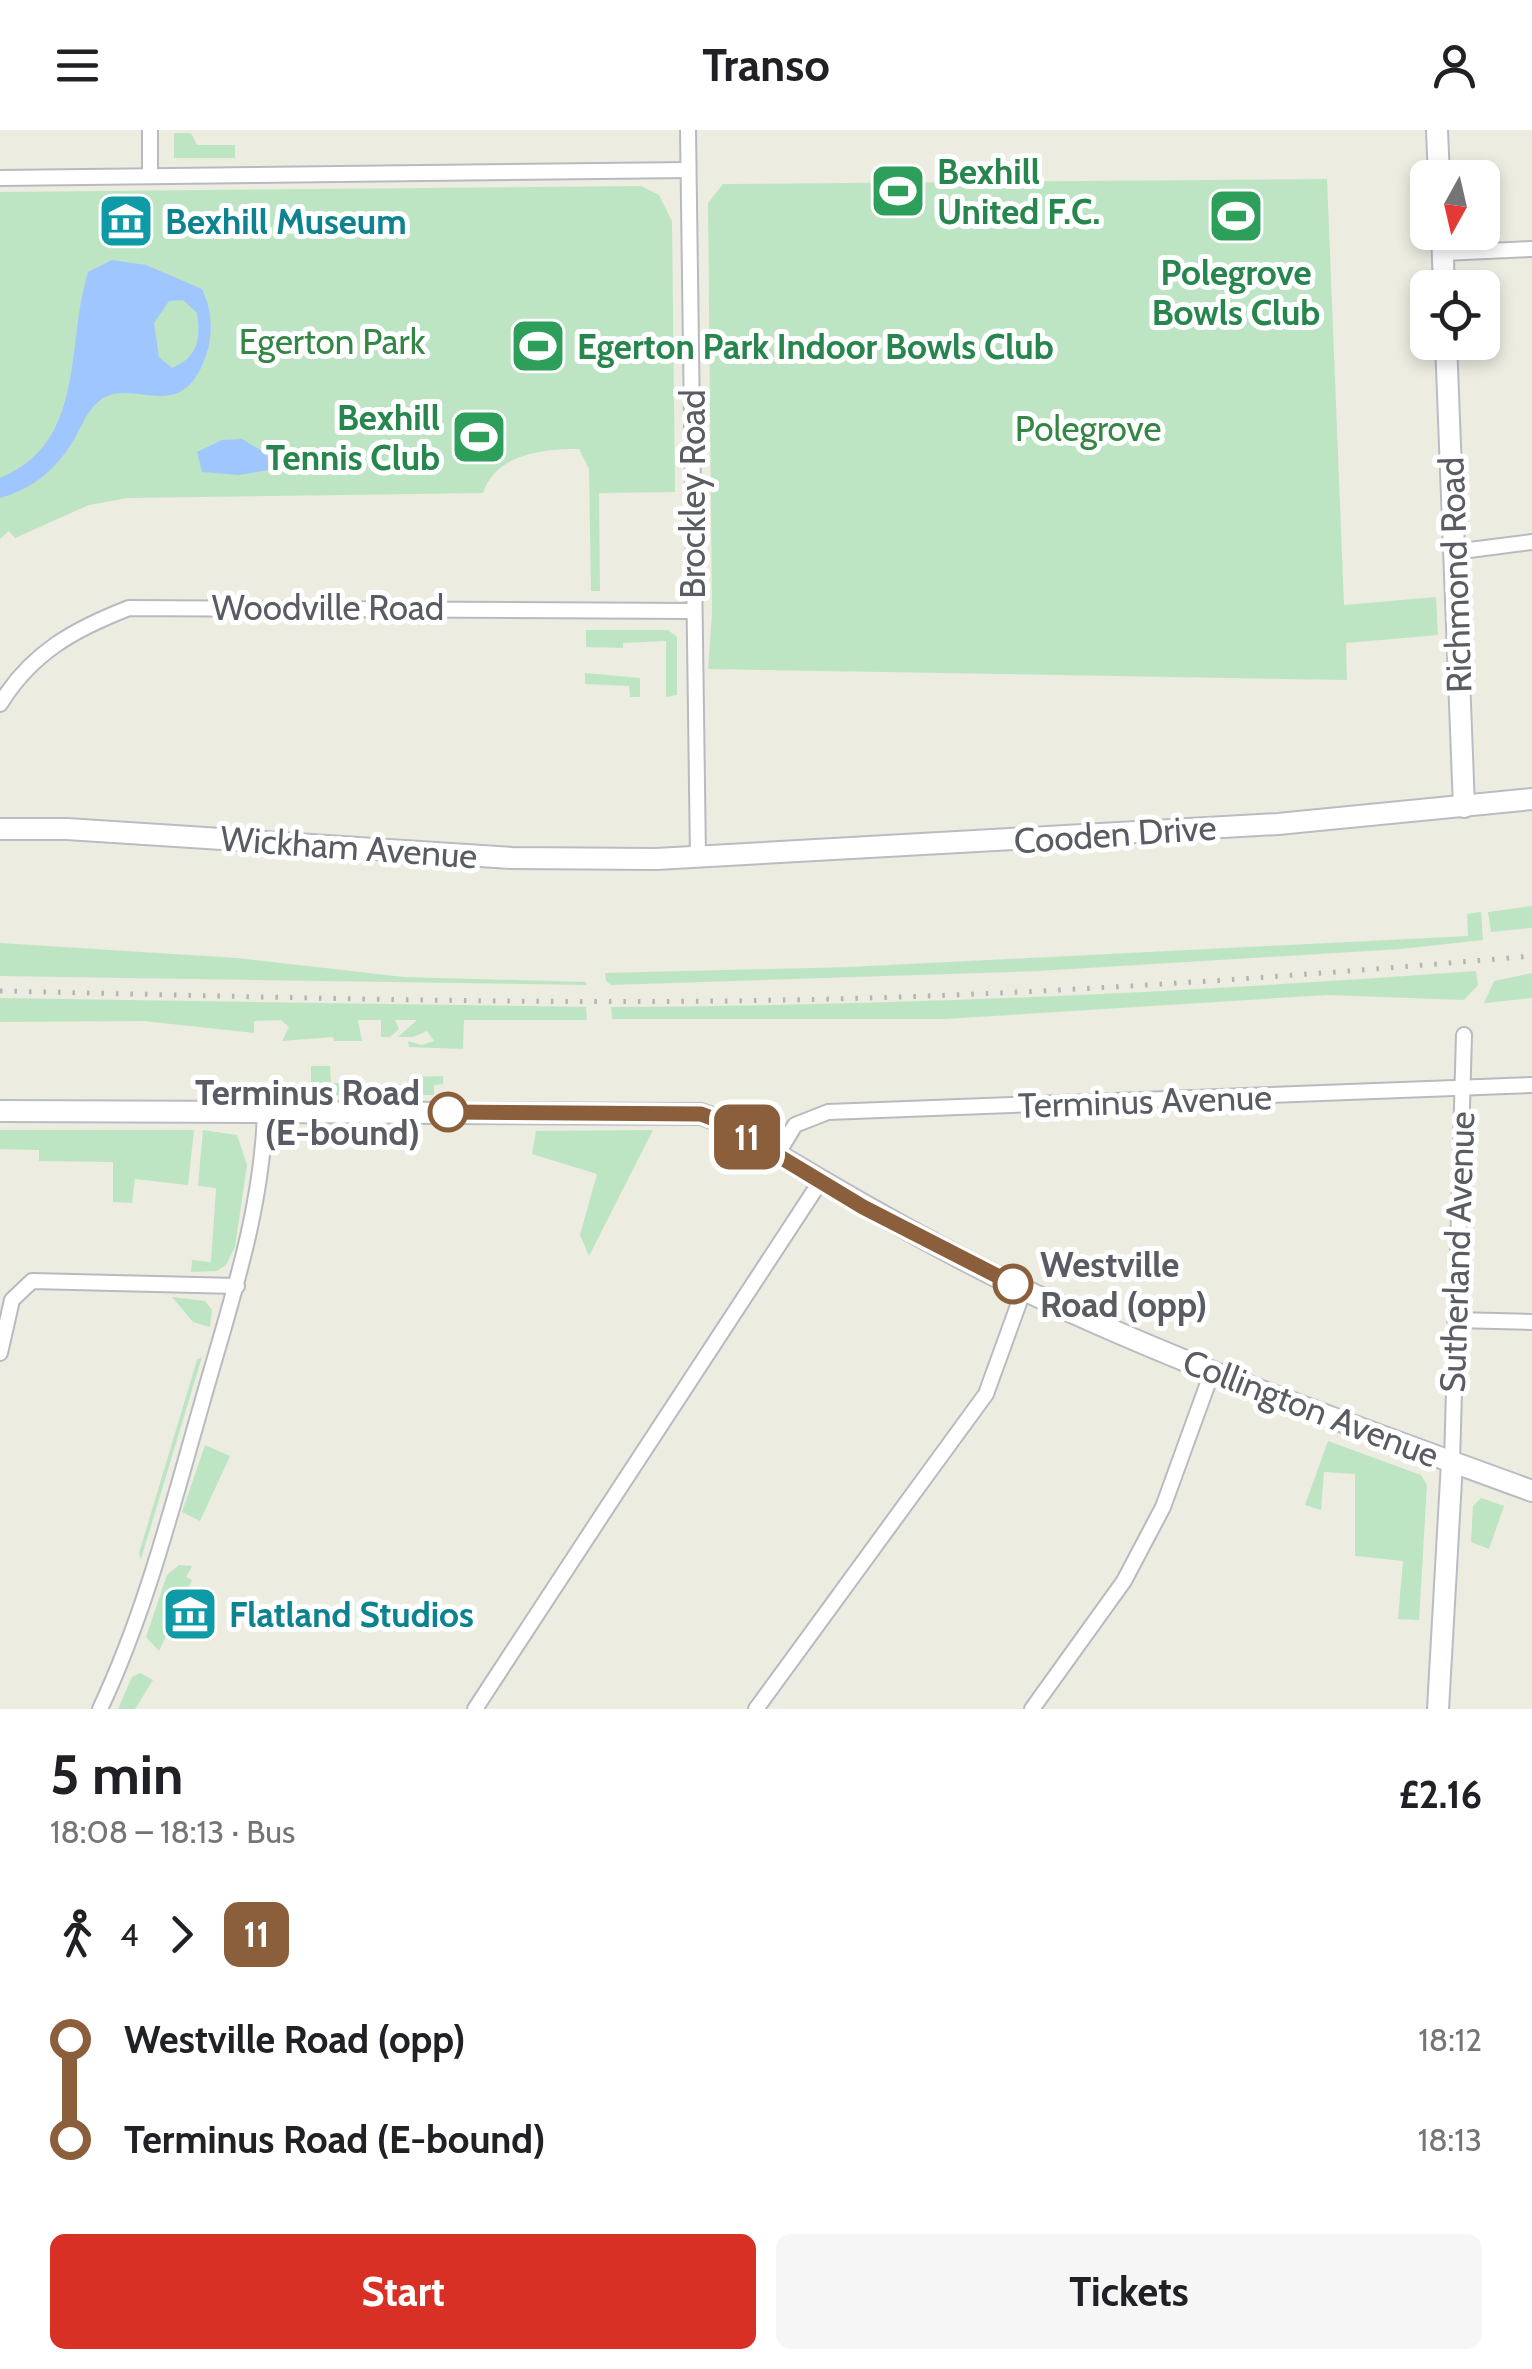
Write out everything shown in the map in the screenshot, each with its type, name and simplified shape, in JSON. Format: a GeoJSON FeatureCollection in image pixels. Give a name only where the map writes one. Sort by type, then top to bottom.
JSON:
{"type":"FeatureCollection","features":[{"type":"Feature","properties":{"kind":"main road"},"geometry":{"type":"LineString","coordinates":[[1437,130],[1439,160]]}},
{"type":"Feature","properties":{"kind":"main road","name":"Richmond Road"},"geometry":{"type":"LineString","coordinates":[[1447,360],[1464,807]]}},
{"type":"Feature","properties":{"kind":"main road","name":"Cooden Drive"},"geometry":{"type":"LineString","coordinates":[[698,858],[1200,829],[1532,799]]}},
{"type":"Feature","properties":{"kind":"main road","name":"Wickham Avenue"},"geometry":{"type":"LineString","coordinates":[[0,829],[86,830],[512,858],[698,858]]}},
{"type":"Feature","properties":{"kind":"main road","name":"Collington Avenue"},"geometry":{"type":"LineString","coordinates":[[0,1110],[701,1114],[722,1122],[820,1182],[1024,1289],[1212,1372],[1532,1490]]}},
{"type":"Feature","properties":{"kind":"main road","name":"Sutherland Avenue"},"geometry":{"type":"LineString","coordinates":[[1438,1709],[1452,1462]]}},
{"type":"Feature","properties":{"kind":"street"},"geometry":{"type":"LineString","coordinates":[[150,130],[150,176]]}},
{"type":"Feature","properties":{"kind":"street","name":"Brockley Road"},"geometry":{"type":"LineString","coordinates":[[688,130],[698,858]]}},
{"type":"Feature","properties":{"kind":"street"},"geometry":{"type":"LineString","coordinates":[[0,178],[688,170]]}},
{"type":"Feature","properties":{"kind":"street"},"geometry":{"type":"LineString","coordinates":[[1500,248],[1532,250]]}},
{"type":"Feature","properties":{"kind":"street"},"geometry":{"type":"LineString","coordinates":[[1454,552],[1532,542]]}},
{"type":"Feature","properties":{"kind":"street","name":"Woodville Road"},"geometry":{"type":"LineString","coordinates":[[0,704],[30,662],[73,630],[129,608],[693,611]]}},
{"type":"Feature","properties":{"kind":"street","name":"Sutherland Avenue"},"geometry":{"type":"LineString","coordinates":[[1452,1462],[1464,1035]]}},
{"type":"Feature","properties":{"kind":"street","name":"Terminus Avenue"},"geometry":{"type":"LineString","coordinates":[[778,1155],[795,1125],[828,1112],[1462,1090],[1532,1084]]}},
{"type":"Feature","properties":{"kind":"street"},"geometry":{"type":"LineString","coordinates":[[100,1709],[132,1642],[237,1286],[260,1186],[265,1112]]}},
{"type":"Feature","properties":{"kind":"street"},"geometry":{"type":"LineString","coordinates":[[475,1709],[820,1182]]}},
{"type":"Feature","properties":{"kind":"street"},"geometry":{"type":"LineString","coordinates":[[0,1353],[12,1300],[32,1280],[237,1286]]}},
{"type":"Feature","properties":{"kind":"street"},"geometry":{"type":"LineString","coordinates":[[756,1709],[986,1394],[1024,1289]]}},
{"type":"Feature","properties":{"kind":"street"},"geometry":{"type":"LineString","coordinates":[[1455,1320],[1532,1322]]}},
{"type":"Feature","properties":{"kind":"street"},"geometry":{"type":"LineString","coordinates":[[1032,1709],[1124,1581],[1163,1506],[1212,1372]]}},
{"type":"Feature","properties":{"kind":"green space"},"geometry":{"type":"Polygon","coordinates":[[[174,133],[191,133],[197,145],[235,145],[235,158],[174,158],[174,133]]]}},
{"type":"Feature","properties":{"kind":"green space","name":"Polegrove"},"geometry":{"type":"Polygon","coordinates":[[[1327,179],[1344,605],[1436,597],[1438,635],[1346,643],[1347,680],[708,669],[712,612],[708,203],[723,184],[1327,179]]]}},
{"type":"Feature","properties":{"kind":"green space","name":"Egerton Park"},"geometry":{"type":"Polygon","coordinates":[[[641,186],[659,195],[672,221],[675,492],[599,493],[600,591],[591,591],[589,469],[579,449],[522,456],[498,470],[483,493],[128,498],[89,505],[15,538],[9,531],[0,539],[0,192],[641,186]]]}},
{"type":"Feature","properties":{"kind":"green space"},"geometry":{"type":"Polygon","coordinates":[[[586,630],[668,630],[677,637],[677,695],[666,697],[666,641],[623,643],[623,648],[586,647],[586,630]]]}},
{"type":"Feature","properties":{"kind":"green space"},"geometry":{"type":"Polygon","coordinates":[[[585,673],[640,678],[640,697],[630,697],[629,686],[585,684],[585,673]]]}},
{"type":"Feature","properties":{"kind":"green space"},"geometry":{"type":"Polygon","coordinates":[[[1532,906],[1532,928],[1491,932],[1488,912],[1532,906]]]}},
{"type":"Feature","properties":{"kind":"green space"},"geometry":{"type":"Polygon","coordinates":[[[1481,912],[1483,940],[1401,949],[1038,971],[611,985],[605,973],[850,967],[1468,936],[1467,914],[1481,912]]]}},
{"type":"Feature","properties":{"kind":"green space"},"geometry":{"type":"Polygon","coordinates":[[[0,943],[237,958],[404,977],[586,985],[0,976],[0,943]]]}},
{"type":"Feature","properties":{"kind":"green space"},"geometry":{"type":"Polygon","coordinates":[[[1476,971],[1478,985],[1464,1000],[1327,995],[945,1019],[612,1019],[611,1007],[1044,996],[1476,971]]]}},
{"type":"Feature","properties":{"kind":"green space"},"geometry":{"type":"Polygon","coordinates":[[[1532,973],[1532,998],[1484,1003],[1494,981],[1532,973]]]}},
{"type":"Feature","properties":{"kind":"green space"},"geometry":{"type":"Polygon","coordinates":[[[0,998],[586,1007],[587,1020],[464,1020],[463,1049],[409,1047],[408,1041],[421,1045],[434,1041],[427,1031],[413,1037],[398,1037],[417,1020],[395,1020],[399,1029],[390,1037],[381,1037],[381,1020],[358,1020],[362,1041],[334,1041],[333,1037],[282,1041],[289,1027],[281,1020],[254,1021],[254,1033],[144,1021],[0,1022],[0,998]]]}},
{"type":"Feature","properties":{"kind":"green space"},"geometry":{"type":"Polygon","coordinates":[[[311,1066],[330,1066],[331,1083],[359,1083],[359,1095],[283,1096],[283,1083],[311,1083],[311,1066]]]}},
{"type":"Feature","properties":{"kind":"green space"},"geometry":{"type":"Polygon","coordinates":[[[443,1076],[443,1084],[434,1085],[434,1095],[379,1095],[379,1084],[407,1084],[408,1077],[443,1076]]]}},
{"type":"Feature","properties":{"kind":"green space"},"geometry":{"type":"Polygon","coordinates":[[[0,1130],[194,1130],[188,1185],[135,1179],[132,1203],[113,1202],[113,1162],[39,1161],[39,1150],[0,1149],[0,1130]]]}},
{"type":"Feature","properties":{"kind":"green space"},"geometry":{"type":"Polygon","coordinates":[[[203,1130],[237,1135],[247,1165],[235,1247],[226,1265],[217,1271],[191,1272],[192,1260],[211,1262],[216,1188],[198,1186],[203,1130]]]}},
{"type":"Feature","properties":{"kind":"green space"},"geometry":{"type":"Polygon","coordinates":[[[653,1130],[589,1256],[580,1235],[597,1174],[532,1154],[536,1131],[653,1130]]]}},
{"type":"Feature","properties":{"kind":"green space"},"geometry":{"type":"Polygon","coordinates":[[[172,1297],[205,1301],[212,1310],[210,1327],[193,1322],[172,1297]]]}},
{"type":"Feature","properties":{"kind":"green space"},"geometry":{"type":"Polygon","coordinates":[[[202,1357],[141,1559],[139,1553],[197,1360],[202,1357]]]}},
{"type":"Feature","properties":{"kind":"green space"},"geometry":{"type":"Polygon","coordinates":[[[1328,1441],[1421,1475],[1427,1485],[1419,1620],[1398,1619],[1403,1561],[1355,1556],[1355,1474],[1324,1472],[1321,1510],[1305,1505],[1328,1441]]]}},
{"type":"Feature","properties":{"kind":"green space"},"geometry":{"type":"Polygon","coordinates":[[[205,1445],[230,1456],[200,1521],[182,1512],[205,1445]]]}},
{"type":"Feature","properties":{"kind":"green space"},"geometry":{"type":"Polygon","coordinates":[[[1481,1498],[1504,1506],[1489,1549],[1471,1542],[1473,1506],[1481,1498]]]}},
{"type":"Feature","properties":{"kind":"green space"},"geometry":{"type":"Polygon","coordinates":[[[179,1565],[192,1566],[186,1577],[192,1580],[159,1651],[146,1637],[167,1575],[179,1565]]]}},
{"type":"Feature","properties":{"kind":"green space"},"geometry":{"type":"Polygon","coordinates":[[[140,1673],[153,1680],[135,1709],[118,1709],[132,1677],[140,1673]]]}},
{"type":"Feature","properties":{"kind":"water"},"geometry":{"type":"Polygon","coordinates":[[[112,260],[146,265],[202,289],[210,318],[208,349],[185,389],[171,395],[111,395],[97,403],[53,467],[24,489],[0,498],[0,478],[28,462],[47,441],[60,417],[88,272],[112,260]],[[183,300],[169,301],[154,323],[159,357],[172,368],[181,364],[196,346],[197,313],[183,300]]]}},
{"type":"Feature","properties":{"kind":"water"},"geometry":{"type":"Polygon","coordinates":[[[242,439],[267,454],[270,470],[239,475],[202,472],[197,452],[222,440],[242,439]]]}},
{"type":"Feature","properties":{"kind":"railway"},"geometry":{"type":"LineString","coordinates":[[0,991],[520,1001],[832,999],[1182,983],[1532,956]]}},
{"type":"Feature","properties":{"kind":"bus line","name":"11"},"geometry":{"type":"LineString","coordinates":[[448,1112],[701,1114],[722,1122],[863,1207],[1013,1284]]}},
{"type":"Feature","properties":{"kind":"place","name":"Bexhill United F.C."},"geometry":{"type":"Point","coordinates":[898,191]}},
{"type":"Feature","properties":{"kind":"place","name":"Polegrove Bowls Club"},"geometry":{"type":"Point","coordinates":[1236,216]}},
{"type":"Feature","properties":{"kind":"place","name":"Bexhill Museum"},"geometry":{"type":"Point","coordinates":[126,221]}},
{"type":"Feature","properties":{"kind":"place","name":"Egerton Park Indoor Bowls Club"},"geometry":{"type":"Point","coordinates":[538,346]}},
{"type":"Feature","properties":{"kind":"place","name":"Bexhill Tennis Club"},"geometry":{"type":"Point","coordinates":[479,437]}},
{"type":"Feature","properties":{"kind":"place","name":"Terminus Road (E-bound)"},"geometry":{"type":"Point","coordinates":[448,1112]}},
{"type":"Feature","properties":{"kind":"place","name":"Westville Road (opp)"},"geometry":{"type":"Point","coordinates":[1013,1284]}},
{"type":"Feature","properties":{"kind":"place","name":"Flatland Studios"},"geometry":{"type":"Point","coordinates":[190,1614]}}]}
